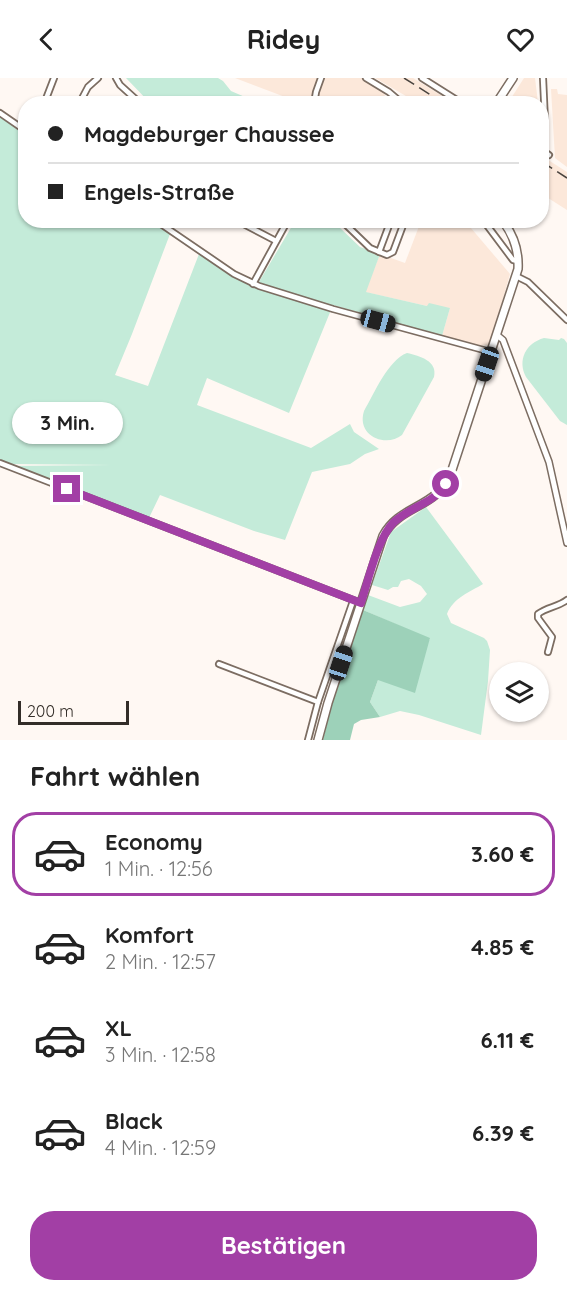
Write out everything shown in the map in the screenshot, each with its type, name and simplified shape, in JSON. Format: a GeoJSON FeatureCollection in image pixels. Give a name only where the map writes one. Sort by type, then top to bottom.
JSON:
{"type":"FeatureCollection","features":[{"type":"Feature","properties":{"kind":"main road"},"geometry":{"type":"LineString","coordinates":[[501,96],[513,78]]}},
{"type":"Feature","properties":{"kind":"main road"},"geometry":{"type":"LineString","coordinates":[[318,740],[357,602],[386,531],[402,516],[438,494],[446,484],[455,462],[516,276],[518,261],[514,239],[508,228]]}},
{"type":"Feature","properties":{"kind":"street"},"geometry":{"type":"LineString","coordinates":[[47,96],[54,78]]}},
{"type":"Feature","properties":{"kind":"street"},"geometry":{"type":"LineString","coordinates":[[83,96],[88,87],[98,78]]}},
{"type":"Feature","properties":{"kind":"street"},"geometry":{"type":"LineString","coordinates":[[116,78],[132,96]]}},
{"type":"Feature","properties":{"kind":"street"},"geometry":{"type":"LineString","coordinates":[[315,96],[321,78]]}},
{"type":"Feature","properties":{"kind":"street"},"geometry":{"type":"LineString","coordinates":[[366,78],[394,96]]}},
{"type":"Feature","properties":{"kind":"street"},"geometry":{"type":"LineString","coordinates":[[422,78],[450,96]]}},
{"type":"Feature","properties":{"kind":"street"},"geometry":{"type":"LineString","coordinates":[[543,78],[544,96]]}},
{"type":"Feature","properties":{"kind":"street"},"geometry":{"type":"LineString","coordinates":[[0,113],[18,126]]}},
{"type":"Feature","properties":{"kind":"street"},"geometry":{"type":"LineString","coordinates":[[167,228],[234,274],[253,284],[491,352]]}},
{"type":"Feature","properties":{"kind":"street"},"geometry":{"type":"LineString","coordinates":[[251,228],[276,241]]}},
{"type":"Feature","properties":{"kind":"street"},"geometry":{"type":"LineString","coordinates":[[253,284],[283,228]]}},
{"type":"Feature","properties":{"kind":"street"},"geometry":{"type":"LineString","coordinates":[[349,228],[370,248],[387,255],[393,252],[402,228]]}},
{"type":"Feature","properties":{"kind":"street"},"geometry":{"type":"LineString","coordinates":[[379,252],[388,228]]}},
{"type":"Feature","properties":{"kind":"street"},"geometry":{"type":"LineString","coordinates":[[489,228],[513,260],[518,261]]}},
{"type":"Feature","properties":{"kind":"street"},"geometry":{"type":"LineString","coordinates":[[516,276],[524,279],[567,320]]}},
{"type":"Feature","properties":{"kind":"street"},"geometry":{"type":"LineString","coordinates":[[497,334],[503,340],[545,450],[567,543]]}},
{"type":"Feature","properties":{"kind":"street"},"geometry":{"type":"LineString","coordinates":[[0,463],[357,602],[318,702],[308,740]]}},
{"type":"Feature","properties":{"kind":"street"},"geometry":{"type":"LineString","coordinates":[[548,652],[552,637],[538,618],[538,614],[567,600]]}},
{"type":"Feature","properties":{"kind":"street"},"geometry":{"type":"LineString","coordinates":[[219,664],[318,702]]}},
{"type":"Feature","properties":{"kind":"shaded area"},"geometry":{"type":"Polygon","coordinates":[[[235,78],[362,78],[385,92],[385,96],[283,96],[235,78]]]}},
{"type":"Feature","properties":{"kind":"shaded area"},"geometry":{"type":"Polygon","coordinates":[[[375,78],[413,78],[443,96],[406,96],[375,78]]]}},
{"type":"Feature","properties":{"kind":"shaded area"},"geometry":{"type":"Polygon","coordinates":[[[524,78],[535,78],[537,96],[512,96],[524,78]]]}},
{"type":"Feature","properties":{"kind":"shaded area"},"geometry":{"type":"Polygon","coordinates":[[[551,89],[557,89],[558,94],[567,95],[567,167],[555,158],[551,89]]]}},
{"type":"Feature","properties":{"kind":"shaded area"},"geometry":{"type":"Polygon","coordinates":[[[549,160],[567,172],[567,210],[549,199],[549,160]]]}},
{"type":"Feature","properties":{"kind":"shaded area"},"geometry":{"type":"Polygon","coordinates":[[[418,228],[471,228],[510,274],[490,345],[477,346],[442,336],[450,308],[427,306],[365,292],[380,254],[405,263],[418,228]]]}},
{"type":"Feature","properties":{"kind":"green space"},"geometry":{"type":"Polygon","coordinates":[[[126,78],[218,78],[231,91],[243,96],[143,96],[126,78]]]}},
{"type":"Feature","properties":{"kind":"green space"},"geometry":{"type":"Polygon","coordinates":[[[0,117],[18,130],[18,228],[161,228],[170,234],[115,375],[148,386],[199,254],[237,279],[256,287],[291,228],[340,228],[360,247],[380,254],[366,292],[427,306],[429,303],[450,308],[442,336],[333,305],[289,413],[207,378],[197,405],[311,448],[350,424],[354,432],[379,449],[365,454],[350,464],[312,472],[285,540],[254,531],[160,495],[148,520],[7,466],[112,465],[8,464],[0,461],[0,117]]]}},
{"type":"Feature","properties":{"kind":"green space"},"geometry":{"type":"Polygon","coordinates":[[[544,338],[559,340],[561,338],[567,343],[567,425],[560,421],[523,371],[523,359],[528,348],[544,338]]]}},
{"type":"Feature","properties":{"kind":"green space"},"geometry":{"type":"Polygon","coordinates":[[[407,353],[431,363],[435,371],[434,377],[402,435],[395,439],[381,440],[368,433],[364,427],[364,411],[388,370],[407,353]]]}},
{"type":"Feature","properties":{"kind":"green space"},"geometry":{"type":"Polygon","coordinates":[[[426,507],[483,584],[453,604],[447,614],[451,623],[484,638],[490,650],[481,735],[400,711],[380,717],[370,702],[378,680],[430,639],[363,610],[368,595],[400,607],[420,602],[427,594],[421,586],[409,579],[401,581],[398,587],[388,590],[372,585],[391,532],[426,507]]]}},
{"type":"Feature","properties":{"kind":"green space"},"geometry":{"type":"Polygon","coordinates":[[[363,610],[430,638],[415,693],[378,680],[370,702],[380,717],[361,720],[354,724],[350,740],[323,740],[332,703],[363,610]]]}},
{"type":"Feature","properties":{"kind":"railway"},"geometry":{"type":"LineString","coordinates":[[404,78],[432,96]]}},
{"type":"Feature","properties":{"kind":"railway"},"geometry":{"type":"LineString","coordinates":[[549,166],[567,178]]}},
{"type":"Feature","properties":{"kind":"route"},"geometry":{"type":"LineString","coordinates":[[67,489],[361,603],[386,531],[402,516],[438,494],[446,484]]}}]}
